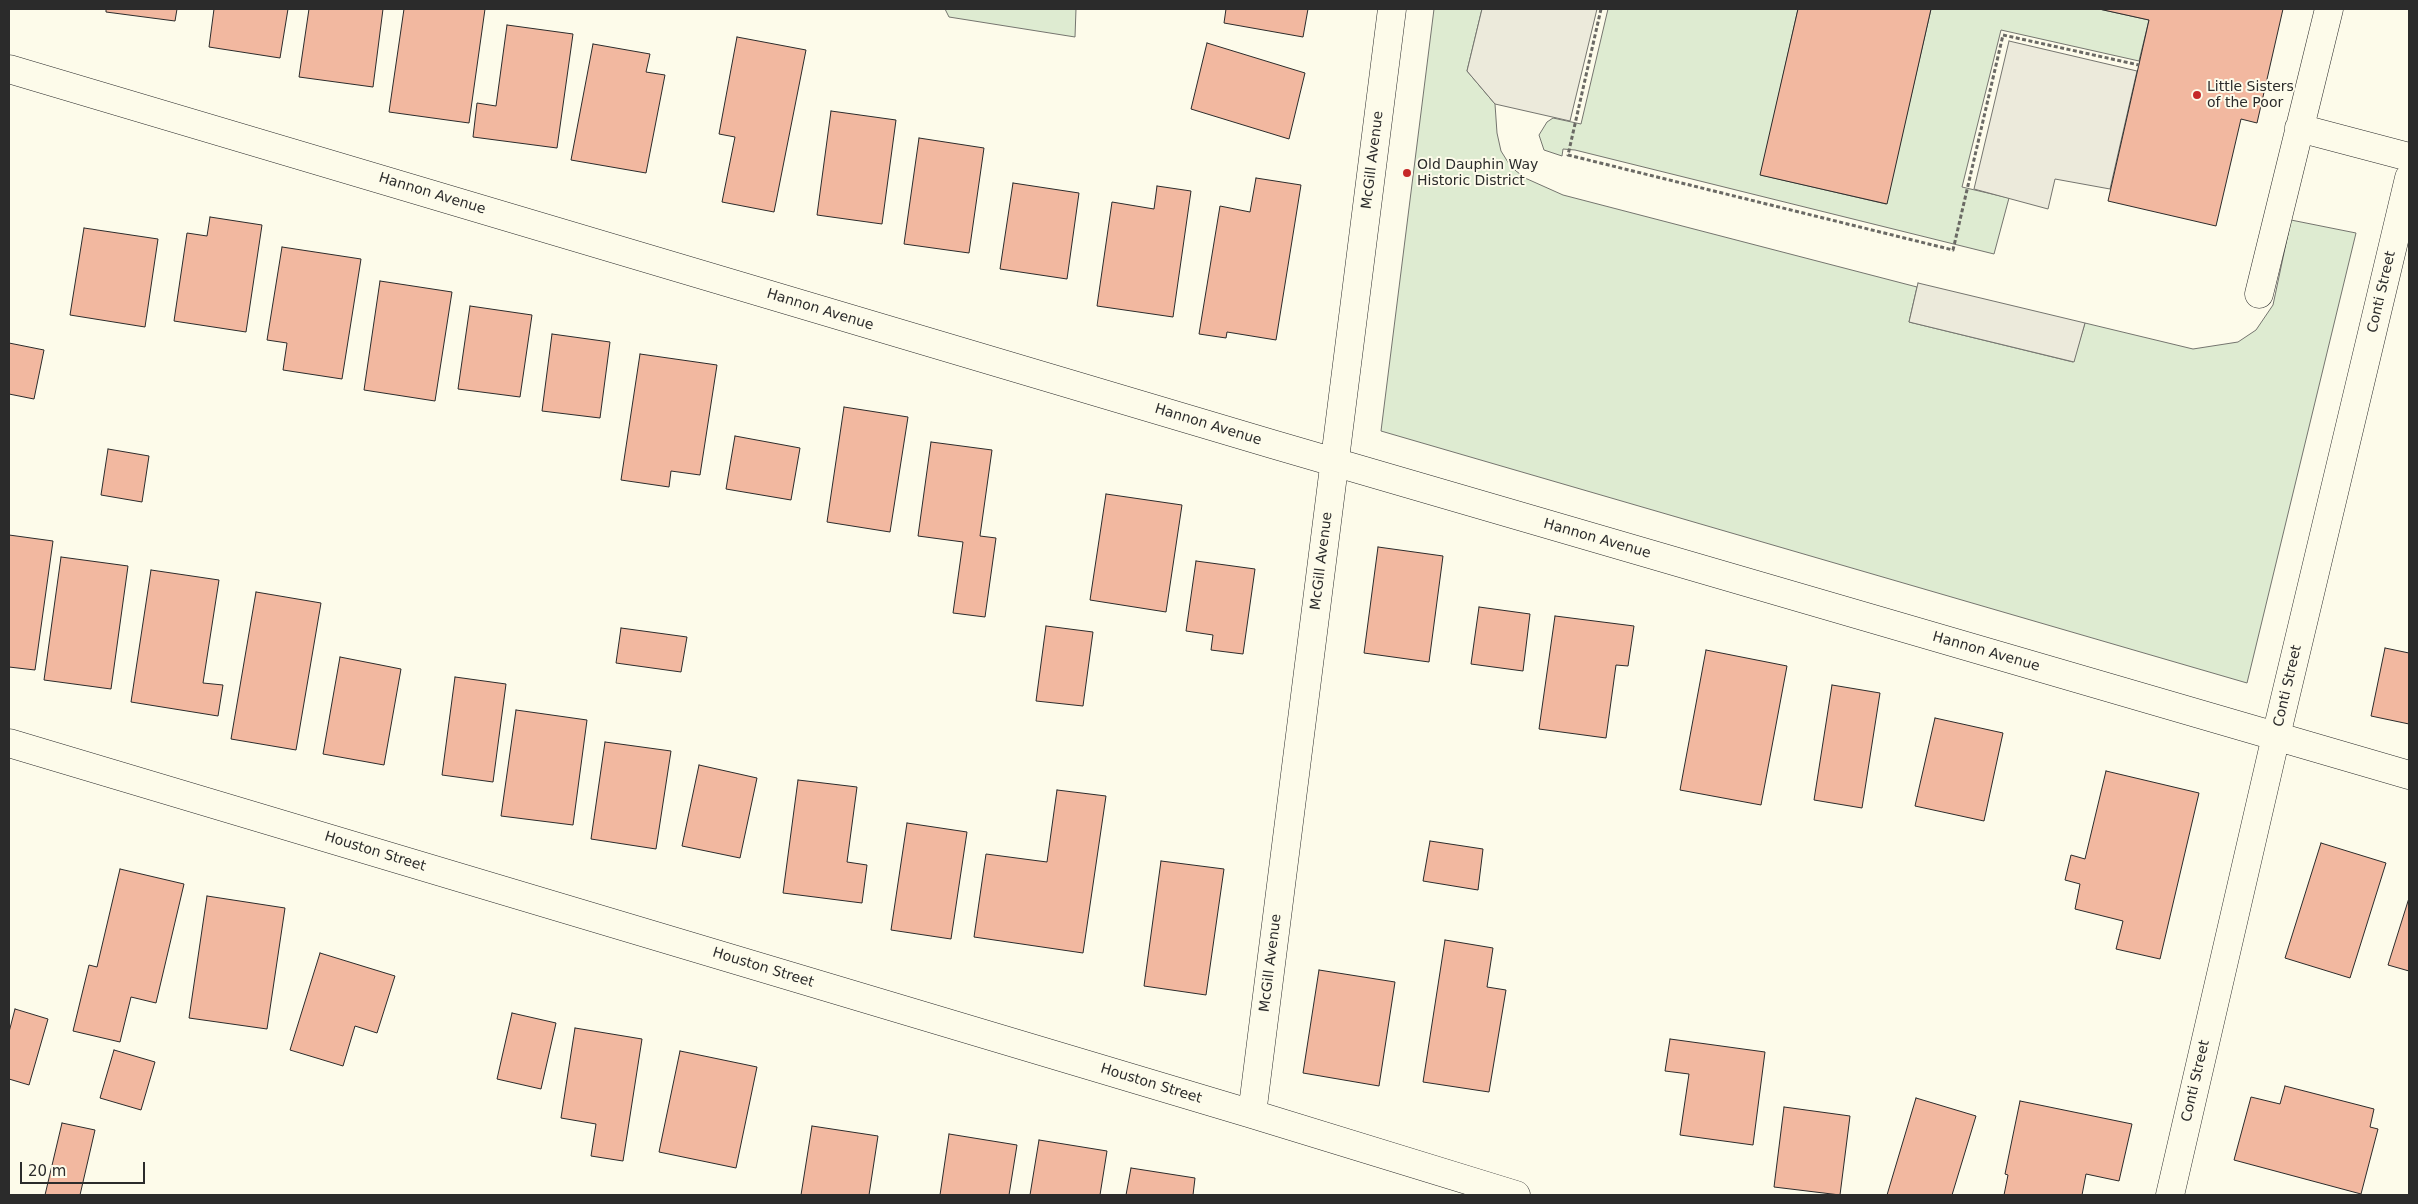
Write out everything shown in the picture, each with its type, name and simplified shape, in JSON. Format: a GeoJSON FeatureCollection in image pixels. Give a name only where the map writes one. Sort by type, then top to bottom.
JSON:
{"type":"FeatureCollection","features":[{"type":"Feature","properties":{"kind":"street","name":"McGill Avenue"},"geometry":{"type":"LineString","coordinates":[[1252,1114],[1392,9]]}},
{"type":"Feature","properties":{"kind":"street"},"geometry":{"type":"LineString","coordinates":[[2259,294],[2329,9]]}},
{"type":"Feature","properties":{"kind":"street","name":"Hannon Avenue"},"geometry":{"type":"LineString","coordinates":[[9,69],[1335,463],[2409,775]]}},
{"type":"Feature","properties":{"kind":"street"},"geometry":{"type":"LineString","coordinates":[[2299,128],[2409,157]]}},
{"type":"Feature","properties":{"kind":"street","name":"Conti Street"},"geometry":{"type":"LineString","coordinates":[[2170,1195],[2276,736],[2409,178]]}},
{"type":"Feature","properties":{"kind":"street","name":"Houston Street"},"geometry":{"type":"LineString","coordinates":[[9,743],[1252,1114],[1516,1195]]}},
{"type":"Feature","properties":{"kind":"path"},"geometry":{"type":"LineString","coordinates":[[1601,9],[1568,155],[1954,250],[2003,35],[2139,65]]}},
{"type":"Feature","properties":{"kind":"green space"},"geometry":{"type":"Polygon","coordinates":[[[945,9],[1076,9],[1075,37],[949,17],[945,9]]]}},
{"type":"Feature","properties":{"kind":"green space"},"geometry":{"type":"Polygon","coordinates":[[[1434,9],[1482,9],[1467,71],[1495,104],[1497,133],[1501,151],[1511,167],[1525,178],[1563,195],[1917,287],[1909,322],[2073,362],[2085,323],[2193,349],[2238,342],[2256,330],[2273,305],[2291,220],[2356,233],[2247,683],[1381,431],[1434,9]]]}},
{"type":"Feature","properties":{"kind":"green space"},"geometry":{"type":"Polygon","coordinates":[[[1608,9],[1798,9],[1761,175],[1886,204],[1931,9],[2099,9],[2149,20],[2139,61],[2001,30],[1962,187],[2009,198],[1994,254],[1575,150],[1563,149],[1562,156],[1544,150],[1539,135],[1547,122],[1553,118],[1581,124],[1608,9]]]}},
{"type":"Feature","properties":{"kind":"shaded area"},"geometry":{"type":"Polygon","coordinates":[[[1482,9],[1597,9],[1570,121],[1495,104],[1467,71],[1482,9]]]}},
{"type":"Feature","properties":{"kind":"shaded area"},"geometry":{"type":"Polygon","coordinates":[[[2009,41],[2137,71],[2110,189],[2055,179],[2048,209],[1974,189],[2009,41]]]}},
{"type":"Feature","properties":{"kind":"shaded area"},"geometry":{"type":"Polygon","coordinates":[[[1918,283],[2085,323],[2074,362],[1909,322],[1918,283]]]}},
{"type":"Feature","properties":{"kind":"building"},"geometry":{"type":"Polygon","coordinates":[[[106,9],[177,9],[175,21],[106,12],[106,9]]]}},
{"type":"Feature","properties":{"kind":"building"},"geometry":{"type":"Polygon","coordinates":[[[214,9],[288,9],[280,58],[209,47],[214,9]]]}},
{"type":"Feature","properties":{"kind":"building"},"geometry":{"type":"Polygon","coordinates":[[[309,9],[383,9],[373,87],[299,77],[309,9]]]}},
{"type":"Feature","properties":{"kind":"building"},"geometry":{"type":"Polygon","coordinates":[[[404,9],[485,9],[469,123],[389,112],[404,9]]]}},
{"type":"Feature","properties":{"kind":"building"},"geometry":{"type":"Polygon","coordinates":[[[1226,9],[1308,9],[1303,37],[1224,23],[1226,9]]]}},
{"type":"Feature","properties":{"kind":"building"},"geometry":{"type":"Polygon","coordinates":[[[1798,9],[1931,9],[1887,204],[1760,175],[1798,9]]]}},
{"type":"Feature","properties":{"kind":"building","name":"Little Sisters of the Poor"},"geometry":{"type":"Polygon","coordinates":[[[2099,9],[2283,9],[2257,123],[2241,119],[2216,226],[2108,201],[2149,20],[2099,9]]]}},
{"type":"Feature","properties":{"kind":"building"},"geometry":{"type":"Polygon","coordinates":[[[507,25],[573,34],[557,148],[473,137],[477,103],[496,106],[507,25]]]}},
{"type":"Feature","properties":{"kind":"building"},"geometry":{"type":"Polygon","coordinates":[[[737,37],[806,50],[774,212],[722,202],[735,137],[719,134],[737,37]]]}},
{"type":"Feature","properties":{"kind":"building"},"geometry":{"type":"Polygon","coordinates":[[[1207,43],[1305,73],[1289,139],[1191,109],[1207,43]]]}},
{"type":"Feature","properties":{"kind":"building"},"geometry":{"type":"Polygon","coordinates":[[[593,44],[650,54],[646,72],[665,75],[646,173],[571,160],[593,44]]]}},
{"type":"Feature","properties":{"kind":"building"},"geometry":{"type":"Polygon","coordinates":[[[831,111],[896,120],[882,224],[817,215],[831,111]]]}},
{"type":"Feature","properties":{"kind":"building"},"geometry":{"type":"Polygon","coordinates":[[[919,138],[984,148],[969,253],[904,244],[919,138]]]}},
{"type":"Feature","properties":{"kind":"building"},"geometry":{"type":"Polygon","coordinates":[[[1256,178],[1301,185],[1276,340],[1227,332],[1226,338],[1199,334],[1220,206],[1250,212],[1256,178]]]}},
{"type":"Feature","properties":{"kind":"building"},"geometry":{"type":"Polygon","coordinates":[[[1013,183],[1079,193],[1067,279],[1000,269],[1013,183]]]}},
{"type":"Feature","properties":{"kind":"building"},"geometry":{"type":"Polygon","coordinates":[[[1157,186],[1191,191],[1173,317],[1097,306],[1112,202],[1154,209],[1157,186]]]}},
{"type":"Feature","properties":{"kind":"building"},"geometry":{"type":"Polygon","coordinates":[[[210,217],[262,225],[246,332],[174,321],[187,233],[207,236],[210,217]]]}},
{"type":"Feature","properties":{"kind":"building"},"geometry":{"type":"Polygon","coordinates":[[[84,228],[158,239],[145,327],[70,315],[84,228]]]}},
{"type":"Feature","properties":{"kind":"building"},"geometry":{"type":"Polygon","coordinates":[[[282,247],[361,259],[342,379],[283,370],[287,343],[267,340],[282,247]]]}},
{"type":"Feature","properties":{"kind":"building"},"geometry":{"type":"Polygon","coordinates":[[[380,281],[452,292],[435,401],[364,390],[380,281]]]}},
{"type":"Feature","properties":{"kind":"building"},"geometry":{"type":"Polygon","coordinates":[[[470,306],[532,315],[520,397],[458,389],[470,306]]]}},
{"type":"Feature","properties":{"kind":"building"},"geometry":{"type":"Polygon","coordinates":[[[552,334],[610,342],[600,418],[542,411],[552,334]]]}},
{"type":"Feature","properties":{"kind":"building"},"geometry":{"type":"Polygon","coordinates":[[[9,343],[44,350],[34,399],[9,394],[9,343]]]}},
{"type":"Feature","properties":{"kind":"building"},"geometry":{"type":"Polygon","coordinates":[[[640,354],[717,365],[700,475],[671,471],[669,487],[621,480],[640,354]]]}},
{"type":"Feature","properties":{"kind":"building"},"geometry":{"type":"Polygon","coordinates":[[[844,407],[908,417],[890,532],[827,522],[844,407]]]}},
{"type":"Feature","properties":{"kind":"building"},"geometry":{"type":"Polygon","coordinates":[[[735,436],[800,448],[791,500],[726,489],[735,436]]]}},
{"type":"Feature","properties":{"kind":"building"},"geometry":{"type":"Polygon","coordinates":[[[931,442],[992,450],[980,536],[996,538],[985,617],[953,613],[963,542],[918,536],[931,442]]]}},
{"type":"Feature","properties":{"kind":"building"},"geometry":{"type":"Polygon","coordinates":[[[108,449],[149,456],[142,502],[101,495],[108,449]]]}},
{"type":"Feature","properties":{"kind":"building"},"geometry":{"type":"Polygon","coordinates":[[[1106,494],[1182,505],[1166,612],[1090,600],[1106,494]]]}},
{"type":"Feature","properties":{"kind":"building"},"geometry":{"type":"Polygon","coordinates":[[[9,535],[53,541],[35,670],[9,667],[9,535]]]}},
{"type":"Feature","properties":{"kind":"building"},"geometry":{"type":"Polygon","coordinates":[[[1378,547],[1443,556],[1429,662],[1364,653],[1378,547]]]}},
{"type":"Feature","properties":{"kind":"building"},"geometry":{"type":"Polygon","coordinates":[[[61,557],[128,566],[111,689],[44,680],[61,557]]]}},
{"type":"Feature","properties":{"kind":"building"},"geometry":{"type":"Polygon","coordinates":[[[1196,561],[1255,569],[1243,654],[1211,650],[1213,635],[1186,631],[1196,561]]]}},
{"type":"Feature","properties":{"kind":"building"},"geometry":{"type":"Polygon","coordinates":[[[151,570],[219,580],[203,683],[223,685],[218,716],[131,702],[151,570]]]}},
{"type":"Feature","properties":{"kind":"building"},"geometry":{"type":"Polygon","coordinates":[[[256,592],[321,603],[296,750],[231,739],[256,592]]]}},
{"type":"Feature","properties":{"kind":"building"},"geometry":{"type":"Polygon","coordinates":[[[1479,607],[1530,614],[1523,671],[1471,664],[1479,607]]]}},
{"type":"Feature","properties":{"kind":"building"},"geometry":{"type":"Polygon","coordinates":[[[1555,616],[1634,626],[1628,666],[1616,665],[1606,738],[1539,729],[1555,616]]]}},
{"type":"Feature","properties":{"kind":"building"},"geometry":{"type":"Polygon","coordinates":[[[1046,626],[1093,632],[1083,706],[1036,701],[1046,626]]]}},
{"type":"Feature","properties":{"kind":"building"},"geometry":{"type":"Polygon","coordinates":[[[621,628],[687,637],[681,672],[616,663],[621,628]]]}},
{"type":"Feature","properties":{"kind":"building"},"geometry":{"type":"Polygon","coordinates":[[[2385,648],[2409,653],[2409,724],[2371,716],[2385,648]]]}},
{"type":"Feature","properties":{"kind":"building"},"geometry":{"type":"Polygon","coordinates":[[[1706,650],[1787,666],[1761,805],[1680,790],[1706,650]]]}},
{"type":"Feature","properties":{"kind":"building"},"geometry":{"type":"Polygon","coordinates":[[[340,657],[401,669],[384,765],[323,754],[340,657]]]}},
{"type":"Feature","properties":{"kind":"building"},"geometry":{"type":"Polygon","coordinates":[[[455,677],[506,684],[493,782],[442,775],[455,677]]]}},
{"type":"Feature","properties":{"kind":"building"},"geometry":{"type":"Polygon","coordinates":[[[1832,685],[1880,693],[1862,808],[1814,800],[1832,685]]]}},
{"type":"Feature","properties":{"kind":"building"},"geometry":{"type":"Polygon","coordinates":[[[516,710],[587,720],[573,825],[501,816],[516,710]]]}},
{"type":"Feature","properties":{"kind":"building"},"geometry":{"type":"Polygon","coordinates":[[[1935,718],[2003,733],[1984,821],[1915,806],[1935,718]]]}},
{"type":"Feature","properties":{"kind":"building"},"geometry":{"type":"Polygon","coordinates":[[[605,742],[671,751],[656,849],[591,839],[605,742]]]}},
{"type":"Feature","properties":{"kind":"building"},"geometry":{"type":"Polygon","coordinates":[[[699,765],[757,778],[740,858],[682,846],[699,765]]]}},
{"type":"Feature","properties":{"kind":"building"},"geometry":{"type":"Polygon","coordinates":[[[2106,771],[2199,793],[2160,959],[2116,949],[2123,921],[2075,909],[2080,884],[2065,880],[2071,855],[2085,859],[2106,771]]]}},
{"type":"Feature","properties":{"kind":"building"},"geometry":{"type":"Polygon","coordinates":[[[798,780],[857,787],[847,862],[867,865],[862,903],[783,893],[798,780]]]}},
{"type":"Feature","properties":{"kind":"building"},"geometry":{"type":"Polygon","coordinates":[[[1057,790],[1106,796],[1083,953],[974,937],[986,854],[1047,862],[1057,790]]]}},
{"type":"Feature","properties":{"kind":"building"},"geometry":{"type":"Polygon","coordinates":[[[907,823],[967,832],[951,939],[891,930],[907,823]]]}},
{"type":"Feature","properties":{"kind":"building"},"geometry":{"type":"Polygon","coordinates":[[[1430,841],[1483,849],[1478,890],[1423,881],[1430,841]]]}},
{"type":"Feature","properties":{"kind":"building"},"geometry":{"type":"Polygon","coordinates":[[[2321,843],[2386,863],[2350,978],[2285,958],[2321,843]]]}},
{"type":"Feature","properties":{"kind":"building"},"geometry":{"type":"Polygon","coordinates":[[[1161,861],[1224,869],[1206,995],[1144,986],[1161,861]]]}},
{"type":"Feature","properties":{"kind":"building"},"geometry":{"type":"Polygon","coordinates":[[[120,869],[184,884],[156,1003],[131,997],[120,1042],[73,1031],[89,965],[97,967],[120,869]]]}},
{"type":"Feature","properties":{"kind":"building"},"geometry":{"type":"Polygon","coordinates":[[[207,896],[285,908],[267,1029],[189,1018],[207,896]]]}},
{"type":"Feature","properties":{"kind":"building"},"geometry":{"type":"Polygon","coordinates":[[[2409,898],[2409,971],[2388,965],[2409,898]]]}},
{"type":"Feature","properties":{"kind":"building"},"geometry":{"type":"Polygon","coordinates":[[[1445,940],[1493,948],[1487,987],[1506,990],[1489,1092],[1423,1082],[1445,940]]]}},
{"type":"Feature","properties":{"kind":"building"},"geometry":{"type":"Polygon","coordinates":[[[320,953],[395,976],[377,1033],[355,1026],[343,1066],[290,1050],[320,953]]]}},
{"type":"Feature","properties":{"kind":"building"},"geometry":{"type":"Polygon","coordinates":[[[1319,970],[1395,982],[1379,1086],[1303,1073],[1319,970]]]}},
{"type":"Feature","properties":{"kind":"building"},"geometry":{"type":"Polygon","coordinates":[[[15,1009],[48,1019],[29,1085],[9,1079],[9,1032],[15,1009]]]}},
{"type":"Feature","properties":{"kind":"building"},"geometry":{"type":"Polygon","coordinates":[[[512,1013],[556,1023],[541,1089],[497,1079],[512,1013]]]}},
{"type":"Feature","properties":{"kind":"building"},"geometry":{"type":"Polygon","coordinates":[[[575,1028],[642,1039],[623,1161],[591,1156],[596,1124],[561,1118],[575,1028]]]}},
{"type":"Feature","properties":{"kind":"building"},"geometry":{"type":"Polygon","coordinates":[[[1670,1039],[1765,1052],[1753,1145],[1680,1135],[1689,1074],[1665,1071],[1670,1039]]]}},
{"type":"Feature","properties":{"kind":"building"},"geometry":{"type":"Polygon","coordinates":[[[114,1050],[155,1062],[141,1110],[100,1098],[114,1050]]]}},
{"type":"Feature","properties":{"kind":"building"},"geometry":{"type":"Polygon","coordinates":[[[680,1051],[757,1067],[736,1168],[659,1152],[680,1051]]]}},
{"type":"Feature","properties":{"kind":"building"},"geometry":{"type":"Polygon","coordinates":[[[2285,1086],[2374,1109],[2370,1127],[2378,1129],[2361,1194],[2234,1160],[2251,1097],[2280,1104],[2285,1086]]]}},
{"type":"Feature","properties":{"kind":"building"},"geometry":{"type":"Polygon","coordinates":[[[1916,1098],[1976,1116],[1952,1195],[1887,1195],[1916,1098]]]}},
{"type":"Feature","properties":{"kind":"building"},"geometry":{"type":"Polygon","coordinates":[[[2020,1101],[2132,1124],[2119,1181],[2086,1174],[2082,1195],[2004,1195],[2008,1175],[2005,1174],[2020,1101]]]}},
{"type":"Feature","properties":{"kind":"building"},"geometry":{"type":"Polygon","coordinates":[[[1784,1107],[1850,1116],[1840,1195],[1774,1187],[1784,1107]]]}},
{"type":"Feature","properties":{"kind":"building"},"geometry":{"type":"Polygon","coordinates":[[[62,1123],[95,1130],[80,1195],[45,1195],[62,1123]]]}},
{"type":"Feature","properties":{"kind":"building"},"geometry":{"type":"Polygon","coordinates":[[[812,1126],[878,1136],[869,1195],[801,1195],[812,1126]]]}},
{"type":"Feature","properties":{"kind":"building"},"geometry":{"type":"Polygon","coordinates":[[[949,1134],[1017,1145],[1009,1195],[940,1195],[949,1134]]]}},
{"type":"Feature","properties":{"kind":"building"},"geometry":{"type":"Polygon","coordinates":[[[1039,1140],[1107,1151],[1100,1195],[1030,1195],[1039,1140]]]}},
{"type":"Feature","properties":{"kind":"building"},"geometry":{"type":"Polygon","coordinates":[[[1131,1168],[1195,1178],[1193,1195],[1126,1195],[1131,1168]]]}},
{"type":"Feature","properties":{"kind":"place","name":"Little Sisters of the Poor"},"geometry":{"type":"Point","coordinates":[2197,95]}},
{"type":"Feature","properties":{"kind":"place","name":"Old Dauphin Way Historic District"},"geometry":{"type":"Point","coordinates":[1407,173]}}]}
